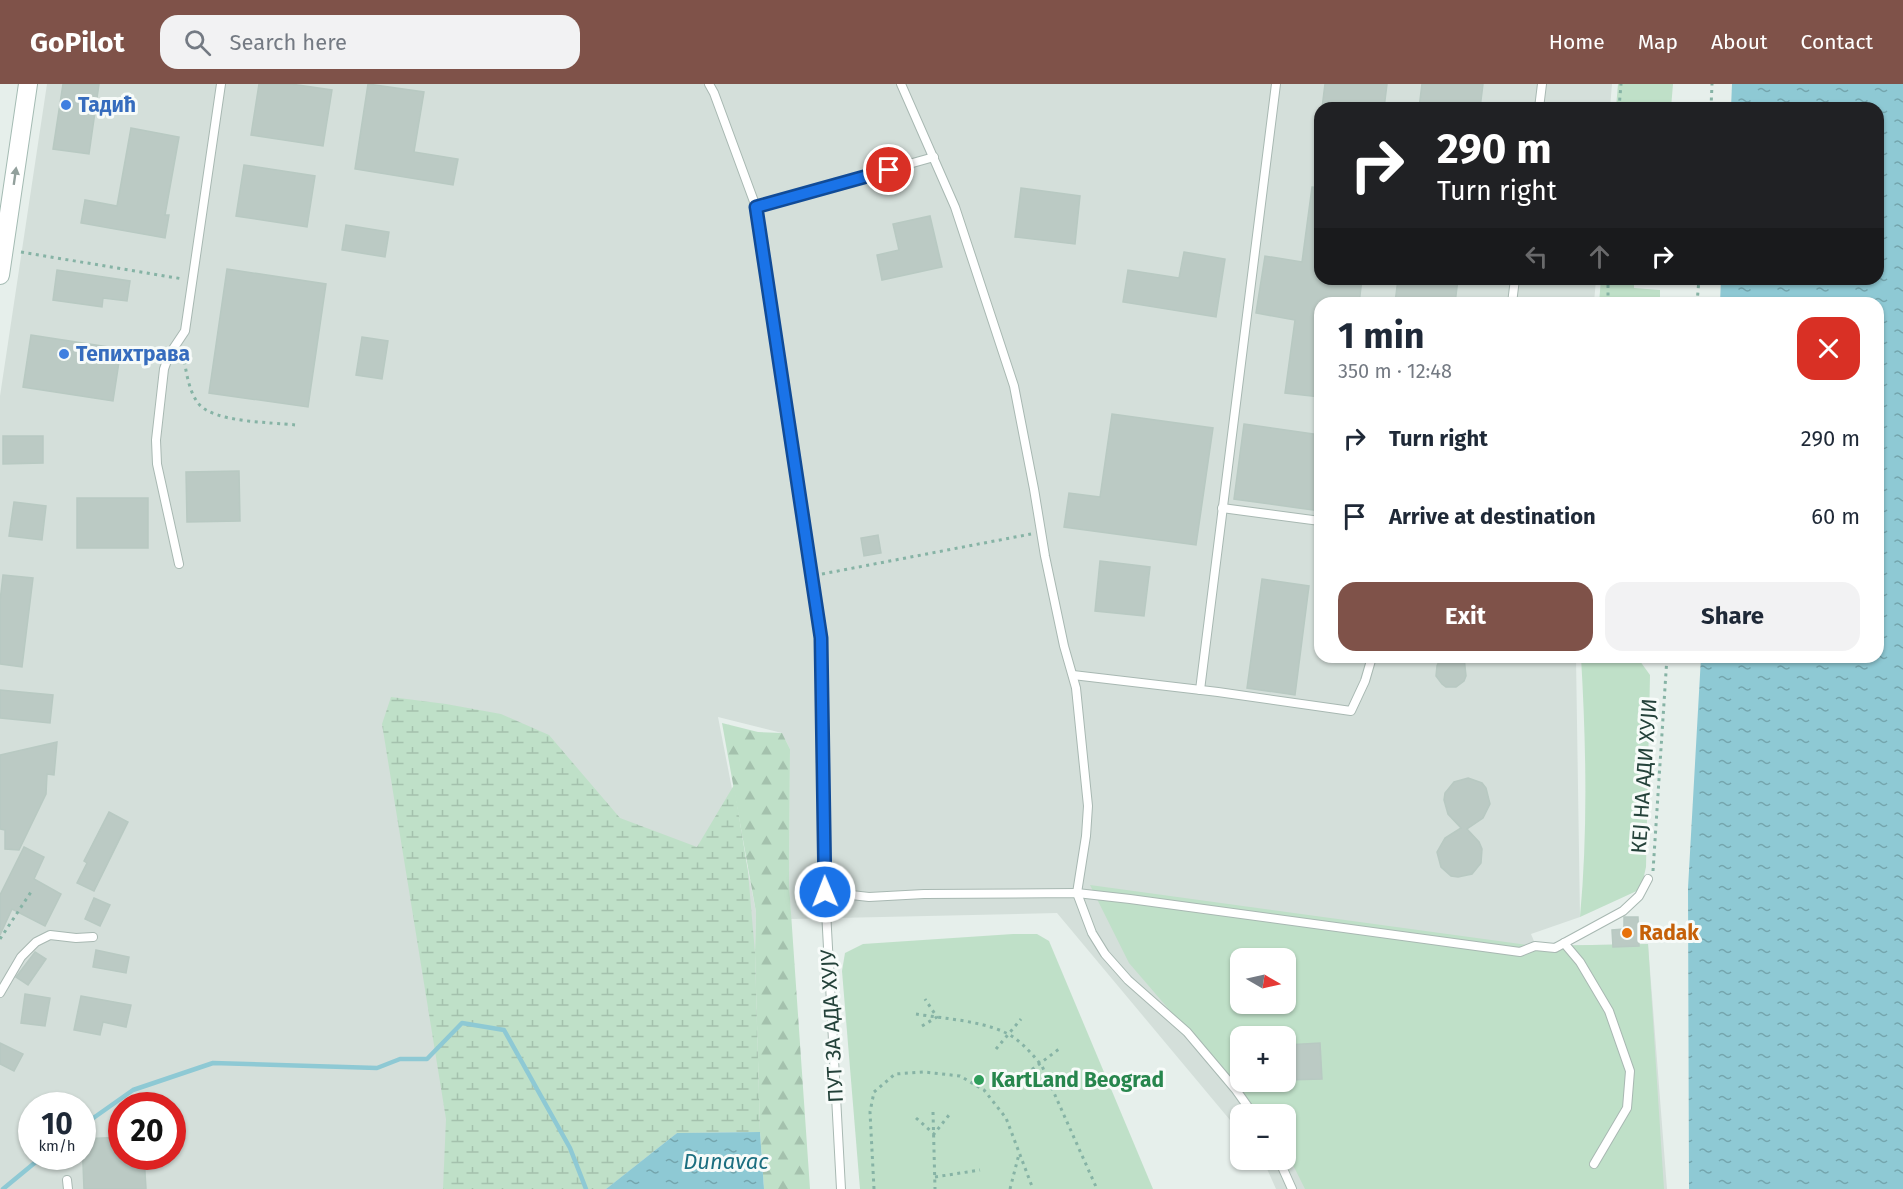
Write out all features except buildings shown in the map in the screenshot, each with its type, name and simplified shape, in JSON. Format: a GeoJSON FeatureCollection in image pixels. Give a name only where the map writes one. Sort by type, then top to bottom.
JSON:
{"type":"FeatureCollection","features":[{"type":"Feature","properties":{"kind":"main road"},"geometry":{"type":"LineString","coordinates":[[0,275],[28,84]]}},
{"type":"Feature","properties":{"kind":"lane"},"geometry":{"type":"LineString","coordinates":[[179,564],[158,464],[156,440],[164,369],[169,355],[185,331],[221,84]]}},
{"type":"Feature","properties":{"kind":"lane","name":"ПУТ ЗА АДА ХУЈУ"},"geometry":{"type":"LineString","coordinates":[[709,84],[756,207],[821,638],[825,892],[841,1189]]}},
{"type":"Feature","properties":{"kind":"lane"},"geometry":{"type":"LineString","coordinates":[[901,84],[955,207],[1014,386],[1062,635],[1076,688],[1088,806],[1077,893],[1092,933],[1105,954],[1128,980],[1187,1032],[1246,1104]]}},
{"type":"Feature","properties":{"kind":"lane"},"geometry":{"type":"LineString","coordinates":[[1200,690],[1275,84]]}},
{"type":"Feature","properties":{"kind":"lane"},"geometry":{"type":"LineString","coordinates":[[1540,102],[1542,84]]}},
{"type":"Feature","properties":{"kind":"lane"},"geometry":{"type":"LineString","coordinates":[[756,207],[934,158]]}},
{"type":"Feature","properties":{"kind":"lane"},"geometry":{"type":"LineString","coordinates":[[1222,508],[1314,520]]}},
{"type":"Feature","properties":{"kind":"lane"},"geometry":{"type":"LineString","coordinates":[[1073,675],[1351,711],[1365,681],[1370,663]]}},
{"type":"Feature","properties":{"kind":"lane"},"geometry":{"type":"LineString","coordinates":[[825,892],[869,897],[924,894],[1077,893],[1520,952],[1535,946],[1555,948],[1623,911],[1641,891],[1647,879]]}},
{"type":"Feature","properties":{"kind":"lane"},"geometry":{"type":"LineString","coordinates":[[0,993],[21,957],[42,939],[50,935],[93,937]]}},
{"type":"Feature","properties":{"kind":"lane"},"geometry":{"type":"LineString","coordinates":[[1564,943],[1580,962],[1609,1011],[1630,1071],[1627,1108],[1594,1164]]}},
{"type":"Feature","properties":{"kind":"lane"},"geometry":{"type":"LineString","coordinates":[[1283,1170],[1292,1189]]}},
{"type":"Feature","properties":{"kind":"path"},"geometry":{"type":"LineString","coordinates":[[1620,102],[1621,84]]}},
{"type":"Feature","properties":{"kind":"path"},"geometry":{"type":"LineString","coordinates":[[1710,102],[1712,84]]}},
{"type":"Feature","properties":{"kind":"path"},"geometry":{"type":"LineString","coordinates":[[4,249],[192,281]]}},
{"type":"Feature","properties":{"kind":"path"},"geometry":{"type":"LineString","coordinates":[[180,341],[192,392],[198,403],[208,412],[228,417],[296,425]]}},
{"type":"Feature","properties":{"kind":"path"},"geometry":{"type":"LineString","coordinates":[[812,576],[1041,532]]}},
{"type":"Feature","properties":{"kind":"path","name":"КЕЈ НА АДИ ХУЈИ"},"geometry":{"type":"LineString","coordinates":[[1641,891],[1652,886],[1667,663]]}},
{"type":"Feature","properties":{"kind":"path"},"geometry":{"type":"LineString","coordinates":[[0,939],[31,892]]}},
{"type":"Feature","properties":{"kind":"path"},"geometry":{"type":"LineString","coordinates":[[925,999],[937,1017]]}},
{"type":"Feature","properties":{"kind":"path"},"geometry":{"type":"LineString","coordinates":[[916,1014],[969,1022],[1009,1035],[1032,1053],[1040,1064],[1097,1189]]}},
{"type":"Feature","properties":{"kind":"path"},"geometry":{"type":"LineString","coordinates":[[922,1026],[937,1017]]}},
{"type":"Feature","properties":{"kind":"path"},"geometry":{"type":"LineString","coordinates":[[996,1049],[1022,1019]]}},
{"type":"Feature","properties":{"kind":"path"},"geometry":{"type":"LineString","coordinates":[[1026,1074],[1059,1049]]}},
{"type":"Feature","properties":{"kind":"path"},"geometry":{"type":"LineString","coordinates":[[874,1189],[870,1112],[874,1092],[895,1074],[924,1072],[960,1077],[984,1090],[1006,1118],[1033,1189]]}},
{"type":"Feature","properties":{"kind":"path"},"geometry":{"type":"LineString","coordinates":[[933,1112],[935,1189]]}},
{"type":"Feature","properties":{"kind":"path"},"geometry":{"type":"LineString","coordinates":[[934,1134],[949,1115]]}},
{"type":"Feature","properties":{"kind":"path"},"geometry":{"type":"LineString","coordinates":[[916,1118],[934,1134]]}},
{"type":"Feature","properties":{"kind":"path"},"geometry":{"type":"LineString","coordinates":[[1010,1189],[1019,1153]]}},
{"type":"Feature","properties":{"kind":"path"},"geometry":{"type":"LineString","coordinates":[[935,1177],[980,1170]]}},
{"type":"Feature","properties":{"kind":"shaded area"},"geometry":{"type":"Polygon","coordinates":[[[47,84],[1612,84],[1610,102],[1314,102],[1314,285],[1596,285],[1594,297],[1314,297],[1314,663],[1576,663],[1580,917],[1531,934],[1536,946],[1648,944],[1667,1189],[1276,1189],[1267,1170],[1296,1170],[1296,1104],[1230,1104],[1230,1120],[1057,913],[791,919],[790,749],[782,733],[718,717],[756,912],[760,1132],[677,1133],[606,1189],[0,1189],[0,396],[47,84]]]}},
{"type":"Feature","properties":{"kind":"green space"},"geometry":{"type":"Polygon","coordinates":[[[1618,84],[1673,84],[1672,102],[1616,102],[1618,84]]]}},
{"type":"Feature","properties":{"kind":"green space"},"geometry":{"type":"Polygon","coordinates":[[[1600,285],[1634,285],[1634,288],[1660,290],[1660,297],[1600,297],[1600,285]]]}},
{"type":"Feature","properties":{"kind":"green space"},"geometry":{"type":"Polygon","coordinates":[[[1581,663],[1641,663],[1650,675],[1646,867],[1641,889],[1580,917],[1584,852],[1584,722],[1581,663]]]}},
{"type":"Feature","properties":{"kind":"green space"},"geometry":{"type":"Polygon","coordinates":[[[391,697],[501,714],[549,735],[620,818],[697,847],[734,785],[748,872],[755,953],[760,1132],[677,1133],[606,1189],[443,1189],[446,1119],[382,724],[391,697]]]}},
{"type":"Feature","properties":{"kind":"green space"},"geometry":{"type":"Polygon","coordinates":[[[722,723],[758,732],[782,733],[790,749],[789,884],[810,1189],[764,1189],[760,1132],[756,912],[722,723]]]}},
{"type":"Feature","properties":{"kind":"green space"},"geometry":{"type":"Polygon","coordinates":[[[1090,885],[1535,946],[1648,944],[1664,1189],[1305,1189],[1296,1170],[1296,1104],[1250,1104],[1240,1092],[1296,1092],[1296,1026],[1230,1026],[1230,1080],[1129,963],[1090,885]]]}},
{"type":"Feature","properties":{"kind":"green space","name":"KartLand Beograd"},"geometry":{"type":"Polygon","coordinates":[[[1037,934],[1049,941],[1153,1189],[860,1189],[842,971],[845,953],[863,944],[1037,934]]]}},
{"type":"Feature","properties":{"kind":"water"},"geometry":{"type":"Polygon","coordinates":[[[1732,84],[1903,84],[1903,1189],[1689,1189],[1688,888],[1701,663],[1884,663],[1884,297],[1720,297],[1721,285],[1884,285],[1884,102],[1731,102],[1732,84]]]}},
{"type":"Feature","properties":{"kind":"water","name":"Dunavac"},"geometry":{"type":"Polygon","coordinates":[[[760,1132],[764,1189],[606,1189],[677,1133],[760,1132]]]}},
{"type":"Feature","properties":{"kind":"waterway"},"geometry":{"type":"LineString","coordinates":[[96,1116],[133,1090],[213,1063],[377,1068],[400,1059],[427,1059],[462,1023],[504,1030],[570,1148],[586,1189]]}},
{"type":"Feature","properties":{"kind":"waterway"},"geometry":{"type":"LineString","coordinates":[[3,1189],[26,1170]]}},
{"type":"Feature","properties":{"kind":"place","name":"Тадић"},"geometry":{"type":"Point","coordinates":[66,105]}},
{"type":"Feature","properties":{"kind":"place","name":"Тепихтрава"},"geometry":{"type":"Point","coordinates":[64,354]}},
{"type":"Feature","properties":{"kind":"place","name":"Radak"},"geometry":{"type":"Point","coordinates":[1627,933]}},
{"type":"Feature","properties":{"kind":"place","name":"KartLand Beograd"},"geometry":{"type":"Point","coordinates":[979,1080]}},
{"type":"Feature","properties":{"kind":"route"},"geometry":{"type":"LineString","coordinates":[[825,892],[821,638],[756,207],[889,170]]}}]}
